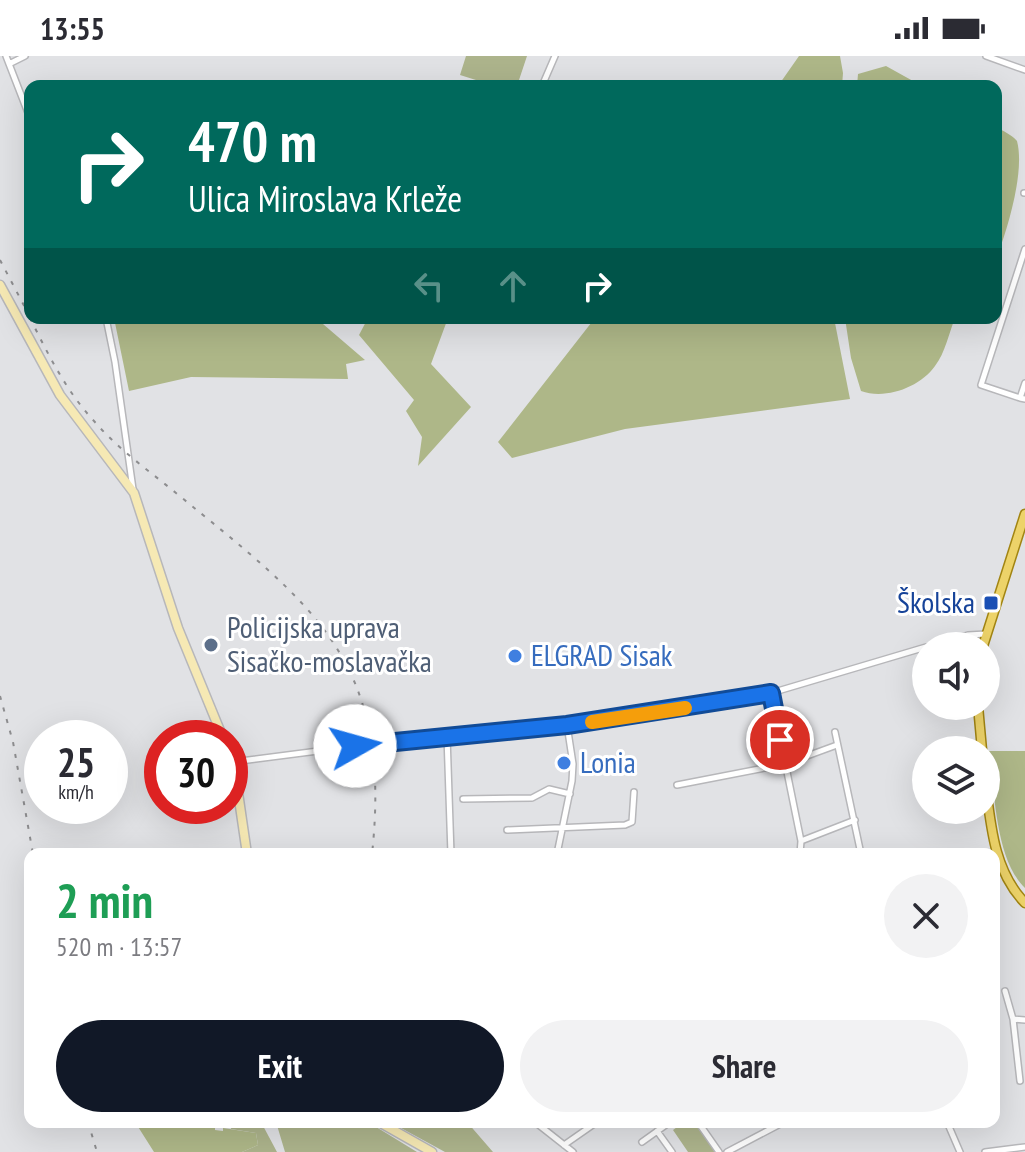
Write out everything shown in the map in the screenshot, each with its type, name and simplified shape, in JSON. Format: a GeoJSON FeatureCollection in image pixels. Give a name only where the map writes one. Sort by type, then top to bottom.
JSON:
{"type":"FeatureCollection","features":[{"type":"Feature","properties":{"kind":"main road"},"geometry":{"type":"LineString","coordinates":[[0,285],[60,395],[134,493],[178,628],[216,720]]}},
{"type":"Feature","properties":{"kind":"main road"},"geometry":{"type":"LineString","coordinates":[[987,632],[1025,514]]}},
{"type":"Feature","properties":{"kind":"main road"},"geometry":{"type":"LineString","coordinates":[[242,824],[246,848]]}},
{"type":"Feature","properties":{"kind":"main road"},"geometry":{"type":"LineString","coordinates":[[993,824],[997,848]]}},
{"type":"Feature","properties":{"kind":"main road"},"geometry":{"type":"LineString","coordinates":[[1000,861],[1009,883],[1025,903]]}},
{"type":"Feature","properties":{"kind":"main road"},"geometry":{"type":"LineString","coordinates":[[390,1128],[432,1152]]}},
{"type":"Feature","properties":{"kind":"street"},"geometry":{"type":"LineString","coordinates":[[6,56],[24,103]]}},
{"type":"Feature","properties":{"kind":"street"},"geometry":{"type":"LineString","coordinates":[[9,64],[25,56]]}},
{"type":"Feature","properties":{"kind":"street"},"geometry":{"type":"LineString","coordinates":[[545,80],[555,56]]}},
{"type":"Feature","properties":{"kind":"street"},"geometry":{"type":"LineString","coordinates":[[986,56],[1025,70]]}},
{"type":"Feature","properties":{"kind":"street"},"geometry":{"type":"LineString","coordinates":[[1002,320],[1025,249]]}},
{"type":"Feature","properties":{"kind":"street"},"geometry":{"type":"LineString","coordinates":[[107,324],[134,493]]}},
{"type":"Feature","properties":{"kind":"street"},"geometry":{"type":"LineString","coordinates":[[1001,324],[981,385],[1023,398],[1025,383]]}},
{"type":"Feature","properties":{"kind":"street"},"geometry":{"type":"LineString","coordinates":[[248,756],[567,725],[771,693],[912,651]]}},
{"type":"Feature","properties":{"kind":"street"},"geometry":{"type":"LineString","coordinates":[[771,693],[800,848]]}},
{"type":"Feature","properties":{"kind":"street"},"geometry":{"type":"LineString","coordinates":[[558,848],[573,764],[567,725]]}},
{"type":"Feature","properties":{"kind":"street"},"geometry":{"type":"LineString","coordinates":[[835,732],[860,848]]}},
{"type":"Feature","properties":{"kind":"street"},"geometry":{"type":"LineString","coordinates":[[447,736],[451,848]]}},
{"type":"Feature","properties":{"kind":"street"},"geometry":{"type":"LineString","coordinates":[[677,785],[785,764],[837,745]]}},
{"type":"Feature","properties":{"kind":"street"},"geometry":{"type":"LineString","coordinates":[[463,799],[532,798],[549,789],[570,794]]}},
{"type":"Feature","properties":{"kind":"street"},"geometry":{"type":"LineString","coordinates":[[507,830],[600,828],[632,822],[634,792]]}},
{"type":"Feature","properties":{"kind":"street"},"geometry":{"type":"LineString","coordinates":[[801,841],[855,820]]}},
{"type":"Feature","properties":{"kind":"street"},"geometry":{"type":"LineString","coordinates":[[1005,991],[1013,1019],[1020,1081]]}},
{"type":"Feature","properties":{"kind":"street"},"geometry":{"type":"LineString","coordinates":[[1013,1019],[1025,1020]]}},
{"type":"Feature","properties":{"kind":"street"},"geometry":{"type":"LineString","coordinates":[[543,1128],[573,1152]]}},
{"type":"Feature","properties":{"kind":"street"},"geometry":{"type":"LineString","coordinates":[[564,1145],[588,1128]]}},
{"type":"Feature","properties":{"kind":"street"},"geometry":{"type":"LineString","coordinates":[[642,1142],[661,1128]]}},
{"type":"Feature","properties":{"kind":"street"},"geometry":{"type":"LineString","coordinates":[[702,1128],[719,1152]]}},
{"type":"Feature","properties":{"kind":"street"},"geometry":{"type":"LineString","coordinates":[[727,1152],[772,1128]]}},
{"type":"Feature","properties":{"kind":"street"},"geometry":{"type":"LineString","coordinates":[[950,1128],[960,1152]]}},
{"type":"Feature","properties":{"kind":"street"},"geometry":{"type":"LineString","coordinates":[[657,1131],[672,1152]]}},
{"type":"Feature","properties":{"kind":"street"},"geometry":{"type":"LineString","coordinates":[[985,1152],[1025,1147]]}},
{"type":"Feature","properties":{"kind":"green space"},"geometry":{"type":"Polygon","coordinates":[[[466,56],[527,56],[519,80],[476,80],[460,75],[466,56]]]}},
{"type":"Feature","properties":{"kind":"green space"},"geometry":{"type":"Polygon","coordinates":[[[799,56],[840,56],[842,80],[782,80],[799,56]]]}},
{"type":"Feature","properties":{"kind":"green space"},"geometry":{"type":"Polygon","coordinates":[[[886,66],[911,80],[858,80],[858,74],[886,66]]]}},
{"type":"Feature","properties":{"kind":"green space"},"geometry":{"type":"Polygon","coordinates":[[[1002,130],[1017,141],[1019,153],[1014,200],[1002,241],[1002,130]]]}},
{"type":"Feature","properties":{"kind":"green space"},"geometry":{"type":"Polygon","coordinates":[[[115,324],[323,324],[365,360],[346,364],[348,379],[191,377],[129,391],[115,324]]]}},
{"type":"Feature","properties":{"kind":"green space"},"geometry":{"type":"Polygon","coordinates":[[[365,324],[446,324],[431,364],[471,407],[418,466],[422,437],[406,411],[414,400],[359,335],[365,324]]]}},
{"type":"Feature","properties":{"kind":"green space"},"geometry":{"type":"Polygon","coordinates":[[[590,324],[835,324],[850,399],[625,429],[512,458],[498,442],[590,324]]]}},
{"type":"Feature","properties":{"kind":"green space"},"geometry":{"type":"Polygon","coordinates":[[[846,324],[953,324],[935,366],[921,380],[902,390],[881,394],[861,391],[851,358],[846,324]]]}},
{"type":"Feature","properties":{"kind":"green space"},"geometry":{"type":"Polygon","coordinates":[[[1000,751],[1025,751],[1025,888],[1015,875],[998,824],[1000,751]]]}},
{"type":"Feature","properties":{"kind":"green space"},"geometry":{"type":"Polygon","coordinates":[[[139,1128],[215,1128],[223,1131],[223,1128],[256,1133],[258,1145],[242,1152],[154,1152],[139,1128]]]}},
{"type":"Feature","properties":{"kind":"green space"},"geometry":{"type":"Polygon","coordinates":[[[264,1128],[277,1152],[242,1152],[258,1145],[256,1133],[231,1129],[264,1128]]]}},
{"type":"Feature","properties":{"kind":"green space"},"geometry":{"type":"Polygon","coordinates":[[[278,1128],[378,1128],[417,1152],[285,1152],[278,1128]]]}},
{"type":"Feature","properties":{"kind":"green space"},"geometry":{"type":"Polygon","coordinates":[[[401,1128],[472,1128],[493,1152],[445,1152],[401,1128]]]}},
{"type":"Feature","properties":{"kind":"green space"},"geometry":{"type":"Polygon","coordinates":[[[698,1128],[715,1152],[688,1152],[673,1130],[698,1128]]]}},
{"type":"Feature","properties":{"kind":"railway"},"geometry":{"type":"LineString","coordinates":[[0,260],[24,306]]}},
{"type":"Feature","properties":{"kind":"railway"},"geometry":{"type":"LineString","coordinates":[[33,324],[66,385],[103,431],[267,569],[304,605],[333,643],[355,684],[370,732],[375,787],[372,848]]}},
{"type":"Feature","properties":{"kind":"railway"},"geometry":{"type":"LineString","coordinates":[[0,696],[13,742],[32,848]]}},
{"type":"Feature","properties":{"kind":"railway"},"geometry":{"type":"LineString","coordinates":[[90,1128],[97,1152]]}},
{"type":"Feature","properties":{"kind":"slow traffic"},"geometry":{"type":"LineString","coordinates":[[592,722],[685,708]]}},
{"type":"Feature","properties":{"kind":"place","name":"Školska"},"geometry":{"type":"Point","coordinates":[991,603]}},
{"type":"Feature","properties":{"kind":"place","name":"Policijska uprava Sisačko-moslavačka"},"geometry":{"type":"Point","coordinates":[211,645]}},
{"type":"Feature","properties":{"kind":"place","name":"ELGRAD Sisak"},"geometry":{"type":"Point","coordinates":[515,656]}},
{"type":"Feature","properties":{"kind":"place","name":"Lonia"},"geometry":{"type":"Point","coordinates":[564,763]}},
{"type":"Feature","properties":{"kind":"route"},"geometry":{"type":"LineString","coordinates":[[355,746],[567,725],[771,693],[780,740]]}}]}
